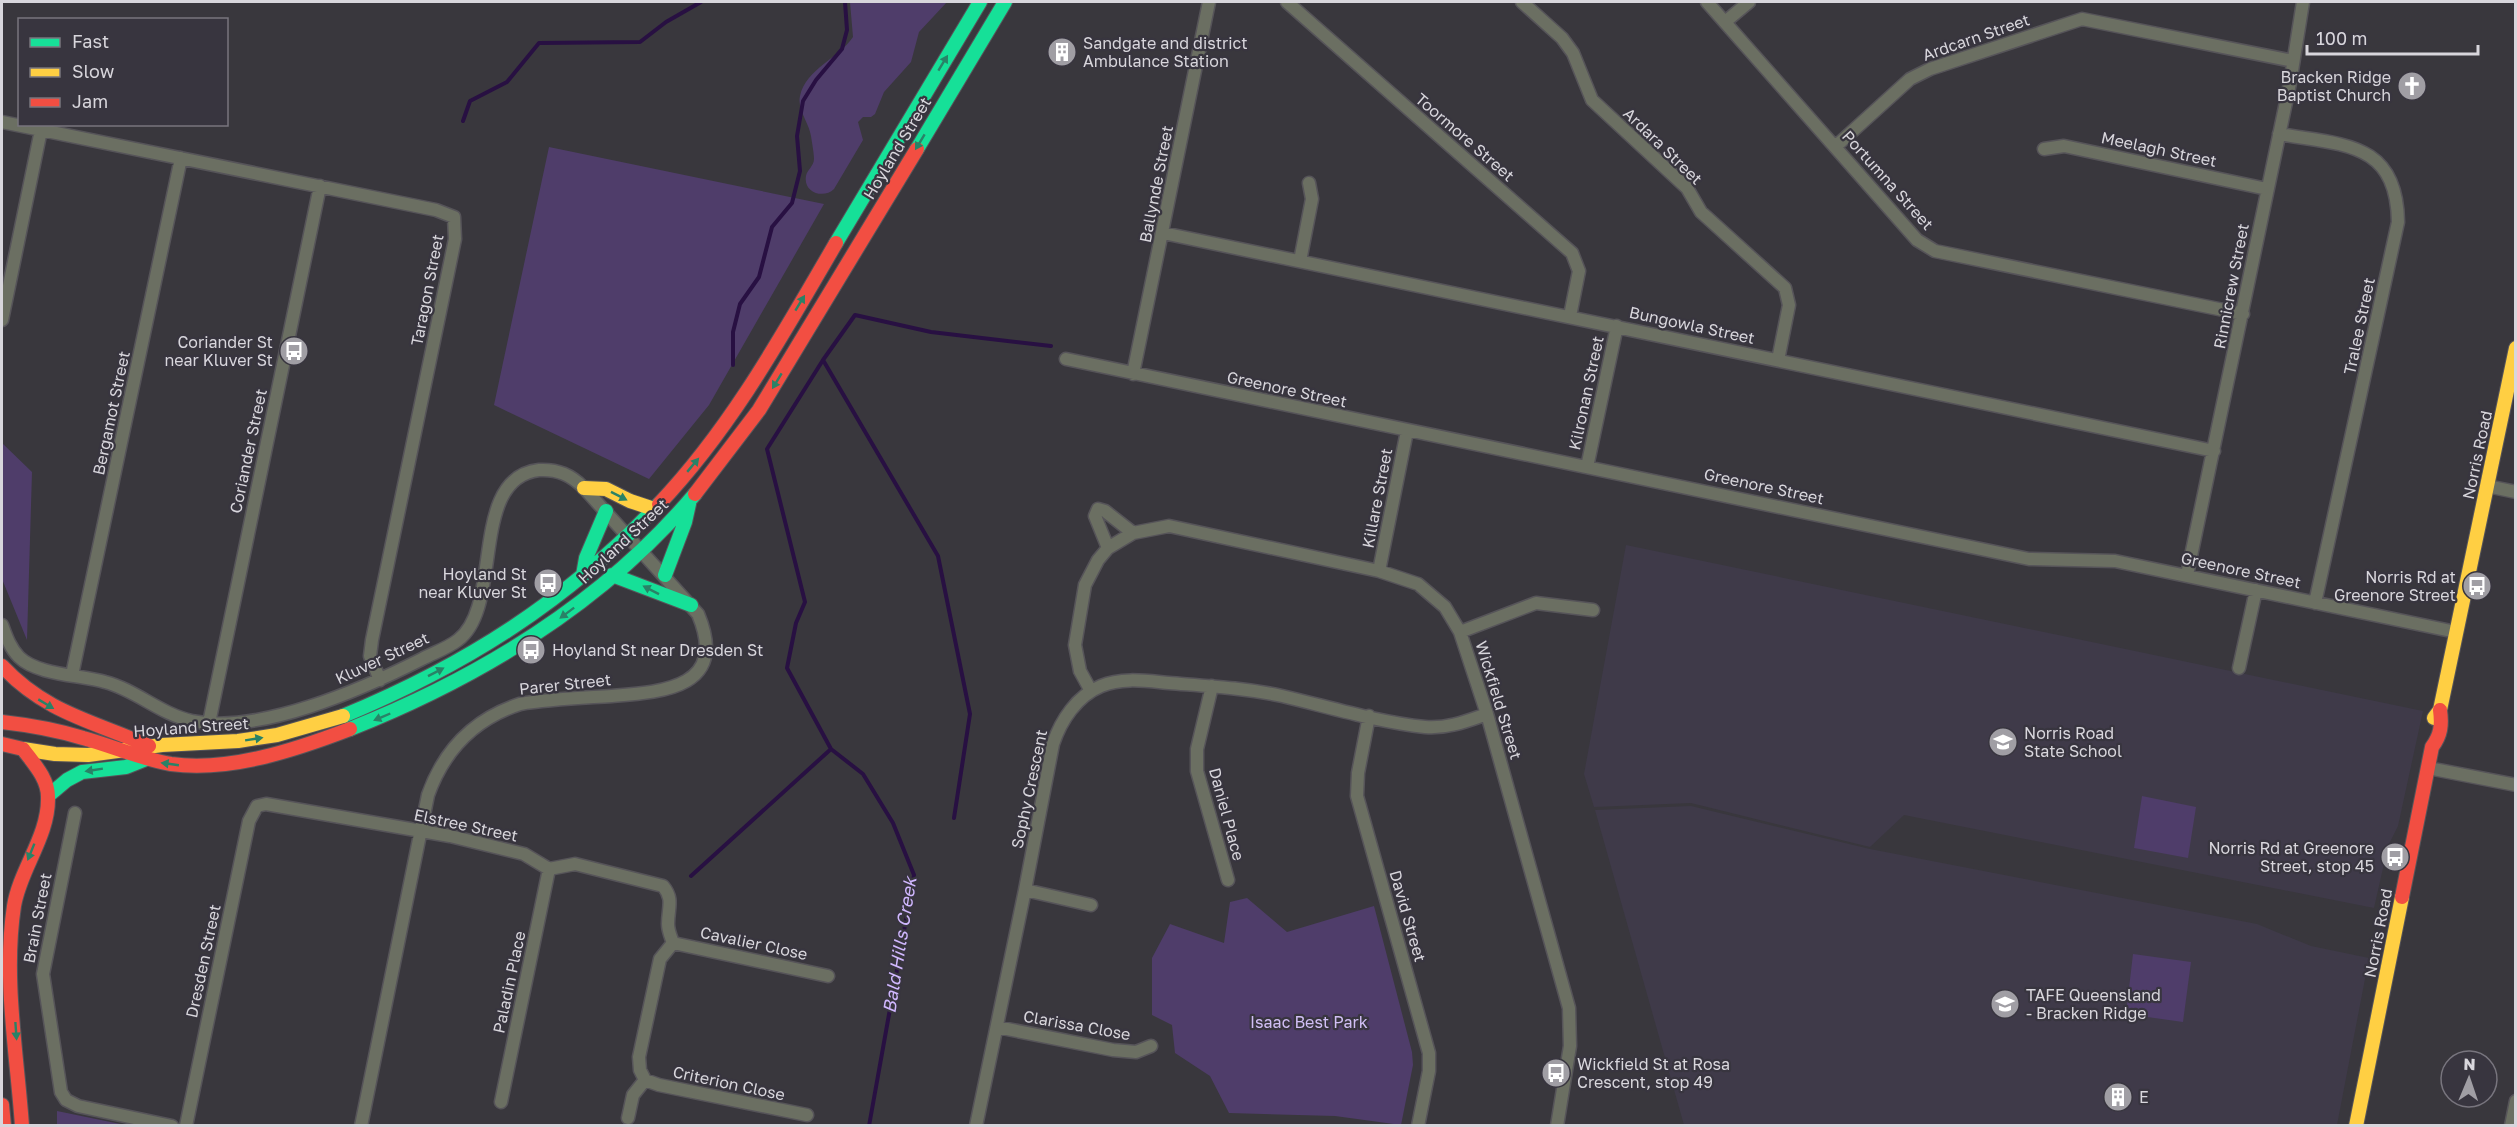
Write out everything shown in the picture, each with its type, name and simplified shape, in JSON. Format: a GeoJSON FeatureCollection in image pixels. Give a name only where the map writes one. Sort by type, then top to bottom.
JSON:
{"type":"FeatureCollection","features":[{"type":"Feature","properties":{"kind":"main road","name":"Hoyland Street"},"geometry":{"type":"LineString","coordinates":[[2,744],[49,754],[77,755],[120,750],[147,752],[259,739],[326,721],[377,701],[480,648],[514,627],[583,575],[654,509],[722,429],[761,369],[980,2]]}},
{"type":"Feature","properties":{"kind":"main road","name":"Hoyland Street"},"geometry":{"type":"LineString","coordinates":[[147,752],[179,765],[219,764],[305,744],[367,723],[435,693],[515,649],[580,603],[641,550],[689,501],[723,461],[759,410],[1005,2]]}},
{"type":"Feature","properties":{"kind":"main road","name":"Norris Road"},"geometry":{"type":"LineString","coordinates":[[2356,1125],[2432,747],[2430,737],[2433,720],[2440,710],[2516,348]]}},
{"type":"Feature","properties":{"kind":"main road"},"geometry":{"type":"LineString","coordinates":[[584,488],[606,489],[630,501],[654,509]]}},
{"type":"Feature","properties":{"kind":"main road"},"geometry":{"type":"LineString","coordinates":[[665,575],[668,559],[688,518],[689,501]]}},
{"type":"Feature","properties":{"kind":"main road"},"geometry":{"type":"LineString","coordinates":[[583,575],[584,562],[599,532],[606,511]]}},
{"type":"Feature","properties":{"kind":"main road"},"geometry":{"type":"LineString","coordinates":[[612,575],[634,581],[674,601],[691,605]]}},
{"type":"Feature","properties":{"kind":"main road"},"geometry":{"type":"LineString","coordinates":[[2,666],[23,688],[51,708],[147,752]]}},
{"type":"Feature","properties":{"kind":"main road"},"geometry":{"type":"LineString","coordinates":[[2,722],[65,732],[120,750]]}},
{"type":"Feature","properties":{"kind":"main road"},"geometry":{"type":"LineString","coordinates":[[22,1125],[12,972],[12,923],[20,880],[46,812],[48,796],[44,779],[23,749]]}},
{"type":"Feature","properties":{"kind":"main road"},"geometry":{"type":"LineString","coordinates":[[48,796],[67,780],[82,772],[126,766],[147,752]]}},
{"type":"Feature","properties":{"kind":"main road"},"geometry":{"type":"LineString","coordinates":[[2,1105],[4,1125]]}},
{"type":"Feature","properties":{"kind":"street","name":"Ballynde Street"},"geometry":{"type":"LineString","coordinates":[[1133,374],[1209,2]]}},
{"type":"Feature","properties":{"kind":"street","name":"Toormore Street"},"geometry":{"type":"LineString","coordinates":[[1287,2],[1572,254],[1579,271],[1570,316]]}},
{"type":"Feature","properties":{"kind":"street","name":"Ardara Street"},"geometry":{"type":"LineString","coordinates":[[1522,2],[1562,38],[1573,53],[1592,100],[1688,188],[1701,212],[1785,288],[1789,305],[1778,360]]}},
{"type":"Feature","properties":{"kind":"street","name":"Portumna Street"},"geometry":{"type":"LineString","coordinates":[[1707,2],[1917,240],[1935,251],[2243,314]]}},
{"type":"Feature","properties":{"kind":"street"},"geometry":{"type":"LineString","coordinates":[[1725,22],[1749,2]]}},
{"type":"Feature","properties":{"kind":"street","name":"Rinnicrew Street"},"geometry":{"type":"LineString","coordinates":[[2187,575],[2243,314],[2303,2]]}},
{"type":"Feature","properties":{"kind":"street","name":"Ardcarn Street"},"geometry":{"type":"LineString","coordinates":[[1834,147],[1910,79],[1930,69],[2082,19],[2293,61]]}},
{"type":"Feature","properties":{"kind":"street","name":"Taragon Street"},"geometry":{"type":"LineString","coordinates":[[2,122],[18,125]]}},
{"type":"Feature","properties":{"kind":"street","name":"Taragon Street"},"geometry":{"type":"LineString","coordinates":[[22,126],[436,210],[452,216],[456,223],[452,250],[372,640],[370,656],[380,680]]}},
{"type":"Feature","properties":{"kind":"street"},"geometry":{"type":"LineString","coordinates":[[2,320],[41,130]]}},
{"type":"Feature","properties":{"kind":"street","name":"Tralee Street"},"geometry":{"type":"LineString","coordinates":[[2279,134],[2353,147],[2374,158],[2390,176],[2398,200],[2398,222],[2315,603]]}},
{"type":"Feature","properties":{"kind":"street","name":"Meelagh Street"},"geometry":{"type":"LineString","coordinates":[[2044,149],[2064,146],[2267,189]]}},
{"type":"Feature","properties":{"kind":"street","name":"Bergamot Street"},"geometry":{"type":"LineString","coordinates":[[72,675],[181,158]]}},
{"type":"Feature","properties":{"kind":"street"},"geometry":{"type":"LineString","coordinates":[[1300,261],[1312,199],[1309,183]]}},
{"type":"Feature","properties":{"kind":"street","name":"Coriander Street"},"geometry":{"type":"LineString","coordinates":[[208,723],[320,186]]}},
{"type":"Feature","properties":{"kind":"street","name":"Bungowla Street"},"geometry":{"type":"LineString","coordinates":[[1163,233],[2214,451]]}},
{"type":"Feature","properties":{"kind":"street","name":"Kilronan Street"},"geometry":{"type":"LineString","coordinates":[[1587,467],[1617,326]]}},
{"type":"Feature","properties":{"kind":"street","name":"Greenore Street"},"geometry":{"type":"LineString","coordinates":[[1066,359],[2030,559],[2115,561],[2456,632]]}},
{"type":"Feature","properties":{"kind":"street","name":"Killare Street"},"geometry":{"type":"LineString","coordinates":[[1379,571],[1407,431]]}},
{"type":"Feature","properties":{"kind":"street","name":"Kluver Street"},"geometry":{"type":"LineString","coordinates":[[2,625],[11,645],[25,662],[39,668],[106,682],[167,712],[208,723],[240,722],[296,710],[345,695],[380,680],[459,639],[475,618],[497,509],[506,490],[514,480],[537,471],[550,470],[570,475],[627,535]]}},
{"type":"Feature","properties":{"kind":"street"},"geometry":{"type":"LineString","coordinates":[[2487,486],[2516,492]]}},
{"type":"Feature","properties":{"kind":"street"},"geometry":{"type":"LineString","coordinates":[[1108,548],[1095,516],[1098,509],[1105,511],[1132,533]]}},
{"type":"Feature","properties":{"kind":"street","name":"Wickfield Street"},"geometry":{"type":"LineString","coordinates":[[1091,691],[1080,671],[1075,645],[1085,585],[1098,560],[1108,548],[1132,533],[1169,526],[1379,571],[1418,584],[1445,607],[1460,632],[1487,714],[1569,1008],[1570,1047],[1557,1125]]}},
{"type":"Feature","properties":{"kind":"street","name":"Parer Street"},"geometry":{"type":"LineString","coordinates":[[361,1125],[428,795],[439,769],[460,740],[488,717],[503,710],[537,701],[660,692],[685,683],[702,663],[706,646],[703,625],[691,605],[627,535]]}},
{"type":"Feature","properties":{"kind":"street"},"geometry":{"type":"LineString","coordinates":[[2239,668],[2256,590]]}},
{"type":"Feature","properties":{"kind":"street"},"geometry":{"type":"LineString","coordinates":[[1460,632],[1536,603],[1593,610]]}},
{"type":"Feature","properties":{"kind":"street","name":"Sophy Crescent"},"geometry":{"type":"LineString","coordinates":[[976,1125],[1053,744],[1059,726],[1070,711],[1091,691],[1101,685],[1125,681],[1212,686],[1279,696],[1426,727],[1455,725],[1487,714]]}},
{"type":"Feature","properties":{"kind":"street","name":"Daniel Place"},"geometry":{"type":"LineString","coordinates":[[1212,686],[1197,749],[1197,771],[1228,880]]}},
{"type":"Feature","properties":{"kind":"street","name":"David Street"},"geometry":{"type":"LineString","coordinates":[[1369,716],[1358,773],[1357,796],[1429,1053],[1429,1071],[1418,1125]]}},
{"type":"Feature","properties":{"kind":"street"},"geometry":{"type":"LineString","coordinates":[[2428,768],[2516,785]]}},
{"type":"Feature","properties":{"kind":"street","name":"Elstree Street"},"geometry":{"type":"LineString","coordinates":[[257,806],[278,805],[450,836],[524,854],[549,869]]}},
{"type":"Feature","properties":{"kind":"street","name":"Dresden Street"},"geometry":{"type":"LineString","coordinates":[[186,1125],[248,826],[257,806]]}},
{"type":"Feature","properties":{"kind":"street","name":"Brain Street"},"geometry":{"type":"LineString","coordinates":[[75,813],[43,974],[59,1084],[66,1100],[78,1106],[172,1125]]}},
{"type":"Feature","properties":{"kind":"street"},"geometry":{"type":"LineString","coordinates":[[549,869],[575,864],[663,886],[669,894],[671,903],[668,925],[673,943],[660,959],[639,1057],[640,1070],[645,1080],[633,1095],[628,1118]]}},
{"type":"Feature","properties":{"kind":"street","name":"Paladin Place"},"geometry":{"type":"LineString","coordinates":[[501,1102],[549,869]]}},
{"type":"Feature","properties":{"kind":"street"},"geometry":{"type":"LineString","coordinates":[[1025,890],[1091,905]]}},
{"type":"Feature","properties":{"kind":"street","name":"Cavalier Close"},"geometry":{"type":"LineString","coordinates":[[673,943],[828,976]]}},
{"type":"Feature","properties":{"kind":"street","name":"Clarissa Close"},"geometry":{"type":"LineString","coordinates":[[997,1027],[1113,1050],[1136,1052],[1151,1046]]}},
{"type":"Feature","properties":{"kind":"street","name":"Criterion Close"},"geometry":{"type":"LineString","coordinates":[[645,1080],[807,1115]]}},
{"type":"Feature","properties":{"kind":"street"},"geometry":{"type":"LineString","coordinates":[[2511,1125],[2516,1101]]}},
{"type":"Feature","properties":{"kind":"shaded area","name":"Norris Road State School"},"geometry":{"type":"Polygon","coordinates":[[[1626,545],[2423,711],[2398,826],[2388,846],[2374,908],[1904,815],[1870,847],[1691,803],[1594,807],[1584,774],[1626,545]]]}},
{"type":"Feature","properties":{"kind":"shaded area","name":"TAFE Queensland - Bracken Ridge"},"geometry":{"type":"Polygon","coordinates":[[[1691,806],[1870,849],[2257,924],[2311,946],[2369,958],[2337,1125],[1684,1125],[1595,810],[1691,806]]]}},
{"type":"Feature","properties":{"kind":"green space"},"geometry":{"type":"Polygon","coordinates":[[[850,2],[947,2],[919,32],[911,62],[884,92],[875,114],[871,117],[863,117],[858,122],[863,140],[834,189],[820,194],[811,190],[806,182],[814,157],[810,131],[800,106],[800,96],[809,78],[853,37],[850,2]]]}},
{"type":"Feature","properties":{"kind":"green space"},"geometry":{"type":"Polygon","coordinates":[[[549,147],[824,204],[709,405],[649,479],[494,405],[549,147]]]}},
{"type":"Feature","properties":{"kind":"green space"},"geometry":{"type":"Polygon","coordinates":[[[2,443],[32,472],[27,640],[2,579],[2,443]]]}},
{"type":"Feature","properties":{"kind":"green space"},"geometry":{"type":"Polygon","coordinates":[[[2142,796],[2196,807],[2188,858],[2134,848],[2142,796]]]}},
{"type":"Feature","properties":{"kind":"green space","name":"Isaac Best Park"},"geometry":{"type":"Polygon","coordinates":[[[1247,898],[1287,932],[1374,906],[1412,1052],[1413,1065],[1401,1125],[1335,1116],[1229,1113],[1210,1076],[1175,1053],[1172,1025],[1152,1015],[1152,958],[1170,924],[1224,943],[1230,902],[1247,898]]]}},
{"type":"Feature","properties":{"kind":"green space"},"geometry":{"type":"Polygon","coordinates":[[[2133,954],[2191,962],[2183,1022],[2126,1014],[2133,954]]]}},
{"type":"Feature","properties":{"kind":"green space"},"geometry":{"type":"Polygon","coordinates":[[[57,1111],[125,1125],[57,1125],[57,1111]]]}},
{"type":"Feature","properties":{"kind":"waterway"},"geometry":{"type":"LineString","coordinates":[[463,121],[470,101],[507,82],[539,43],[640,42],[666,22],[701,2]]}},
{"type":"Feature","properties":{"kind":"waterway","name":"Bald Hills Creek"},"geometry":{"type":"LineString","coordinates":[[733,365],[733,332],[740,304],[759,277],[772,227],[792,203],[800,171],[797,136],[803,101],[816,80],[842,49],[847,30],[845,2]]}},
{"type":"Feature","properties":{"kind":"waterway","name":"Bald Hills Creek"},"geometry":{"type":"LineString","coordinates":[[869,1126],[914,875],[893,823],[863,774],[831,749],[787,668],[796,623],[805,602],[767,449],[823,360],[855,315],[931,332],[1051,346]]}},
{"type":"Feature","properties":{"kind":"waterway"},"geometry":{"type":"LineString","coordinates":[[823,360],[938,556],[970,714],[954,818]]}},
{"type":"Feature","properties":{"kind":"waterway"},"geometry":{"type":"LineString","coordinates":[[691,876],[831,749]]}},
{"type":"Feature","properties":{"kind":"traffic: fast"},"geometry":{"type":"LineString","coordinates":[[836,243],[980,2]]}},
{"type":"Feature","properties":{"kind":"traffic: fast"},"geometry":{"type":"LineString","coordinates":[[917,149],[1005,2]]}},
{"type":"Feature","properties":{"kind":"traffic: fast"},"geometry":{"type":"LineString","coordinates":[[350,729],[446,686],[537,633],[580,603],[621,569],[695,494]]}},
{"type":"Feature","properties":{"kind":"traffic: fast"},"geometry":{"type":"LineString","coordinates":[[343,716],[431,675],[513,627],[588,571],[659,504]]}},
{"type":"Feature","properties":{"kind":"traffic: fast"},"geometry":{"type":"LineString","coordinates":[[665,575],[685,522],[689,504]]}},
{"type":"Feature","properties":{"kind":"traffic: fast"},"geometry":{"type":"LineString","coordinates":[[583,575],[586,558],[606,511]]}},
{"type":"Feature","properties":{"kind":"traffic: fast"},"geometry":{"type":"LineString","coordinates":[[612,575],[691,605]]}},
{"type":"Feature","properties":{"kind":"traffic: fast"},"geometry":{"type":"LineString","coordinates":[[48,796],[67,780],[82,772],[126,767],[146,759]]}},
{"type":"Feature","properties":{"kind":"traffic: slow"},"geometry":{"type":"LineString","coordinates":[[2434,718],[2440,710],[2516,348]]}},
{"type":"Feature","properties":{"kind":"traffic: slow"},"geometry":{"type":"LineString","coordinates":[[584,488],[606,489],[630,501],[654,509]]}},
{"type":"Feature","properties":{"kind":"traffic: slow"},"geometry":{"type":"LineString","coordinates":[[23,749],[55,754],[88,755],[162,745],[238,741],[277,735],[343,716]]}},
{"type":"Feature","properties":{"kind":"traffic: slow"},"geometry":{"type":"LineString","coordinates":[[2356,1126],[2402,897]]}},
{"type":"Feature","properties":{"kind":"traffic: jam"},"geometry":{"type":"LineString","coordinates":[[695,494],[759,410],[917,149]]}},
{"type":"Feature","properties":{"kind":"traffic: jam"},"geometry":{"type":"LineString","coordinates":[[659,504],[710,444],[733,412],[776,345],[836,243]]}},
{"type":"Feature","properties":{"kind":"traffic: jam"},"geometry":{"type":"LineString","coordinates":[[2,666],[19,682],[53,705],[149,746]]}},
{"type":"Feature","properties":{"kind":"traffic: jam"},"geometry":{"type":"LineString","coordinates":[[2402,897],[2432,747],[2440,730],[2440,710]]}},
{"type":"Feature","properties":{"kind":"traffic: jam"},"geometry":{"type":"LineString","coordinates":[[2,722],[63,733],[160,762],[193,766],[216,765],[262,757],[350,729]]}},
{"type":"Feature","properties":{"kind":"traffic: jam"},"geometry":{"type":"LineString","coordinates":[[2,744],[23,749],[43,777],[48,797],[44,825],[17,892],[11,933],[10,988],[22,1126]]}},
{"type":"Feature","properties":{"kind":"traffic: jam"},"geometry":{"type":"LineString","coordinates":[[2,1105],[4,1126]]}},
{"type":"Feature","properties":{"kind":"place","name":"Sandgate and district Ambulance Station"},"geometry":{"type":"Point","coordinates":[1062,52]}},
{"type":"Feature","properties":{"kind":"place","name":"Bracken Ridge Baptist Church"},"geometry":{"type":"Point","coordinates":[2412,86]}},
{"type":"Feature","properties":{"kind":"place","name":"Coriander St near Kluver St"},"geometry":{"type":"Point","coordinates":[294,351]}},
{"type":"Feature","properties":{"kind":"place","name":"Hoyland St near Kluver St"},"geometry":{"type":"Point","coordinates":[548,583]}},
{"type":"Feature","properties":{"kind":"place","name":"Norris Rd at Greenore Street"},"geometry":{"type":"Point","coordinates":[2477,586]}},
{"type":"Feature","properties":{"kind":"place","name":"Hoyland St near Dresden St"},"geometry":{"type":"Point","coordinates":[531,650]}},
{"type":"Feature","properties":{"kind":"place","name":"Norris Road State School"},"geometry":{"type":"Point","coordinates":[2003,742]}},
{"type":"Feature","properties":{"kind":"place","name":"Norris Rd at Greenore Street, stop 45"},"geometry":{"type":"Point","coordinates":[2395,857]}},
{"type":"Feature","properties":{"kind":"place","name":"TAFE Queensland - Bracken Ridge"},"geometry":{"type":"Point","coordinates":[2005,1004]}},
{"type":"Feature","properties":{"kind":"place","name":"Wickfield St at Rosa Crescent, stop 49"},"geometry":{"type":"Point","coordinates":[1556,1073]}},
{"type":"Feature","properties":{"kind":"place","name":"E"},"geometry":{"type":"Point","coordinates":[2118,1097]}}]}
